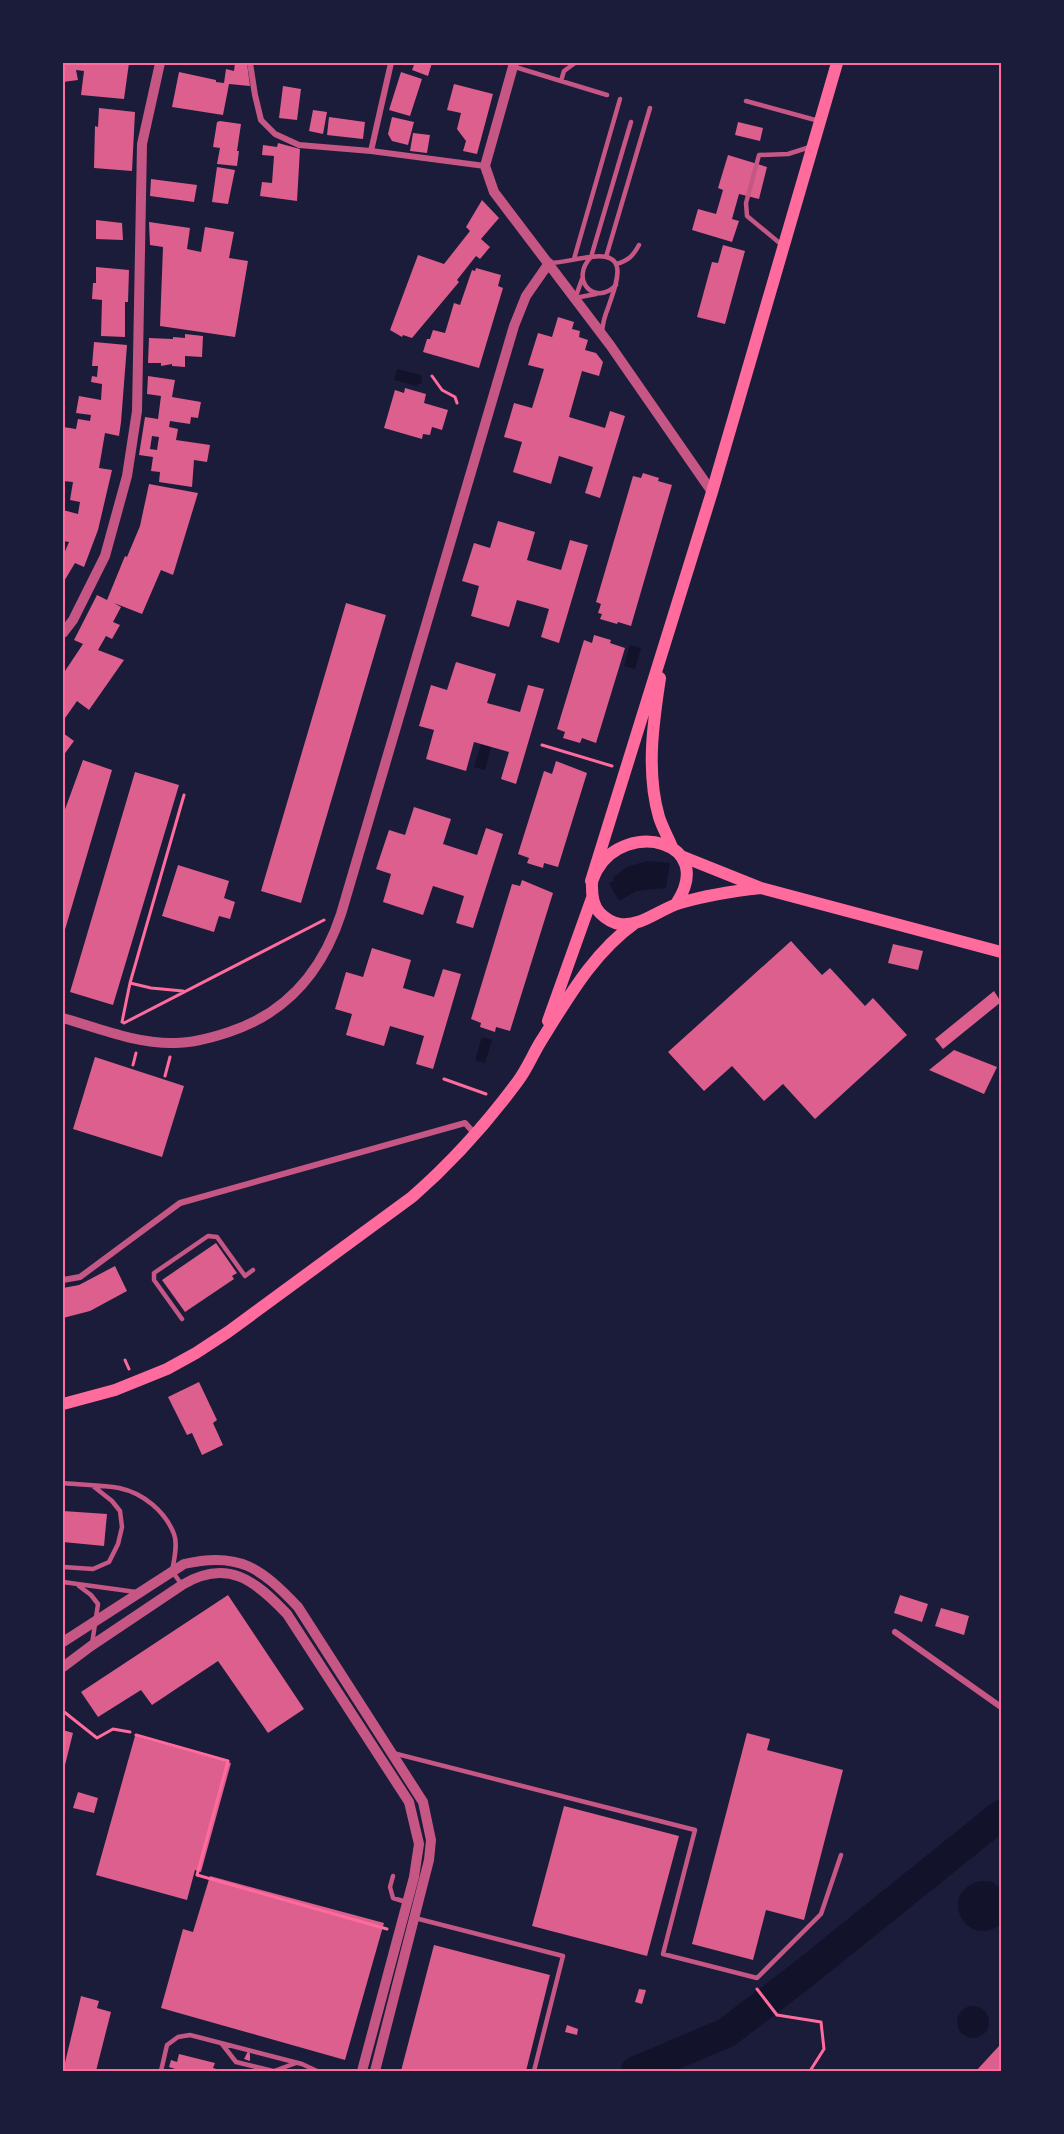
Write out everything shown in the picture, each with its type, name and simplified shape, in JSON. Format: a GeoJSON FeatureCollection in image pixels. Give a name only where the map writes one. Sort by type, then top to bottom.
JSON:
{"type":"FeatureCollection","features":[{"type":"Feature","properties":{"kind":"main road"},"geometry":{"type":"LineString","coordinates":[[635,923],[619,924],[606,919],[597,910],[592,898],[591,881],[712,492],[837,63]]}},
{"type":"Feature","properties":{"kind":"main road"},"geometry":{"type":"LineString","coordinates":[[667,637],[655,714],[651,779],[659,819],[686,866],[688,880],[676,904]]}},
{"type":"Feature","properties":{"kind":"main road"},"geometry":{"type":"LineString","coordinates":[[591,881],[603,860],[618,849],[634,843],[656,842],[761,888],[1001,952]]}},
{"type":"Feature","properties":{"kind":"main road"},"geometry":{"type":"LineString","coordinates":[[63,1404],[115,1390],[167,1369],[196,1353],[412,1197],[438,1174],[475,1134],[519,1080],[582,975],[617,936],[635,923],[676,904],[716,893],[761,888]]}},
{"type":"Feature","properties":{"kind":"main road"},"geometry":{"type":"LineString","coordinates":[[541,1042],[592,898]]}},
{"type":"Feature","properties":{"kind":"street"},"geometry":{"type":"LineString","coordinates":[[63,633],[73,620],[105,556],[127,476],[137,411],[142,144],[160,63]]}},
{"type":"Feature","properties":{"kind":"street"},"geometry":{"type":"LineString","coordinates":[[250,63],[261,120],[275,134],[298,145],[371,151],[485,166]]}},
{"type":"Feature","properties":{"kind":"street"},"geometry":{"type":"LineString","coordinates":[[371,151],[391,63]]}},
{"type":"Feature","properties":{"kind":"street"},"geometry":{"type":"LineString","coordinates":[[513,65],[485,166],[494,192],[601,333],[712,492]]}},
{"type":"Feature","properties":{"kind":"street"},"geometry":{"type":"LineString","coordinates":[[63,1018],[140,1039],[174,1043],[206,1040],[252,1024],[276,1010],[310,976],[327,951],[341,914],[514,326],[526,296],[549,263]]}},
{"type":"Feature","properties":{"kind":"street"},"geometry":{"type":"LineString","coordinates":[[63,1280],[80,1277],[180,1203],[465,1123],[475,1134]]}},
{"type":"Feature","properties":{"kind":"street"},"geometry":{"type":"LineString","coordinates":[[63,1642],[172,1571],[184,1564],[202,1560],[218,1558],[255,1568],[280,1588],[298,1607],[423,1802],[430,1834],[429,1860],[375,2071]]}},
{"type":"Feature","properties":{"kind":"street"},"geometry":{"type":"LineString","coordinates":[[63,1667],[194,1578],[209,1574],[232,1574],[251,1581],[267,1592],[286,1614],[410,1802],[419,1845],[414,1877],[362,2071]]}},
{"type":"Feature","properties":{"kind":"street"},"geometry":{"type":"LineString","coordinates":[[896,1632],[1001,1707]]}},
{"type":"Feature","properties":{"kind":"lane"},"geometry":{"type":"LineString","coordinates":[[561,81],[564,63]]}},
{"type":"Feature","properties":{"kind":"lane"},"geometry":{"type":"LineString","coordinates":[[564,71],[575,63]]}},
{"type":"Feature","properties":{"kind":"lane"},"geometry":{"type":"LineString","coordinates":[[513,65],[607,95]]}},
{"type":"Feature","properties":{"kind":"lane"},"geometry":{"type":"LineString","coordinates":[[574,258],[620,99]]}},
{"type":"Feature","properties":{"kind":"lane"},"geometry":{"type":"LineString","coordinates":[[746,101],[820,122]]}},
{"type":"Feature","properties":{"kind":"lane"},"geometry":{"type":"LineString","coordinates":[[606,257],[650,108]]}},
{"type":"Feature","properties":{"kind":"lane"},"geometry":{"type":"LineString","coordinates":[[616,285],[611,290],[600,294],[575,298],[584,267],[591,258],[631,122]]}},
{"type":"Feature","properties":{"kind":"lane"},"geometry":{"type":"LineString","coordinates":[[784,246],[747,216],[746,203],[759,155],[788,154],[813,146]]}},
{"type":"Feature","properties":{"kind":"lane"},"geometry":{"type":"LineString","coordinates":[[616,264],[633,256],[639,245]]}},
{"type":"Feature","properties":{"kind":"lane"},"geometry":{"type":"LineString","coordinates":[[549,263],[564,263],[574,258],[606,257],[616,264],[619,274],[601,333]]}},
{"type":"Feature","properties":{"kind":"lane"},"geometry":{"type":"LineString","coordinates":[[582,279],[589,290],[600,294]]}},
{"type":"Feature","properties":{"kind":"lane"},"geometry":{"type":"LineString","coordinates":[[182,1319],[154,1280],[154,1273],[184,1252],[208,1236],[217,1237],[245,1276],[253,1270]]}},
{"type":"Feature","properties":{"kind":"lane"},"geometry":{"type":"LineString","coordinates":[[63,1483],[119,1488],[142,1496],[161,1512],[175,1536],[172,1571],[182,1586]]}},
{"type":"Feature","properties":{"kind":"lane"},"geometry":{"type":"LineString","coordinates":[[63,1567],[93,1569],[109,1562],[118,1544],[122,1527],[120,1511],[112,1501],[93,1486]]}},
{"type":"Feature","properties":{"kind":"lane"},"geometry":{"type":"LineString","coordinates":[[63,1582],[139,1593]]}},
{"type":"Feature","properties":{"kind":"lane"},"geometry":{"type":"LineString","coordinates":[[77,1584],[98,1604],[91,1646]]}},
{"type":"Feature","properties":{"kind":"lane"},"geometry":{"type":"LineString","coordinates":[[375,1749],[694,1830],[663,1954],[757,1978],[821,1914],[841,1855]]}},
{"type":"Feature","properties":{"kind":"lane"},"geometry":{"type":"LineString","coordinates":[[393,1876],[390,1887],[393,1898],[407,1903]]}},
{"type":"Feature","properties":{"kind":"lane"},"geometry":{"type":"LineString","coordinates":[[415,1918],[563,1956],[534,2071]]}},
{"type":"Feature","properties":{"kind":"lane"},"geometry":{"type":"LineString","coordinates":[[161,2071],[167,2045],[178,2037],[190,2035],[296,2063],[317,2071]]}},
{"type":"Feature","properties":{"kind":"lane"},"geometry":{"type":"LineString","coordinates":[[222,2043],[237,2062],[273,2071],[296,2063]]}},
{"type":"Feature","properties":{"kind":"path"},"geometry":{"type":"LineString","coordinates":[[432,376],[442,390],[455,397],[457,403]]}},
{"type":"Feature","properties":{"kind":"path"},"geometry":{"type":"LineString","coordinates":[[542,745],[614,766]]}},
{"type":"Feature","properties":{"kind":"path"},"geometry":{"type":"LineString","coordinates":[[122,1024],[130,983],[184,795]]}},
{"type":"Feature","properties":{"kind":"path"},"geometry":{"type":"LineString","coordinates":[[108,1031],[325,920]]}},
{"type":"Feature","properties":{"kind":"path"},"geometry":{"type":"LineString","coordinates":[[130,983],[151,988],[184,991]]}},
{"type":"Feature","properties":{"kind":"path"},"geometry":{"type":"LineString","coordinates":[[165,1076],[174,1043]]}},
{"type":"Feature","properties":{"kind":"path"},"geometry":{"type":"LineString","coordinates":[[444,1079],[486,1094]]}},
{"type":"Feature","properties":{"kind":"path"},"geometry":{"type":"LineString","coordinates":[[125,1360],[129,1369]]}},
{"type":"Feature","properties":{"kind":"path"},"geometry":{"type":"LineString","coordinates":[[63,1710],[97,1738],[113,1729],[130,1732]]}},
{"type":"Feature","properties":{"kind":"path"},"geometry":{"type":"LineString","coordinates":[[136,1735],[228,1761],[197,1875],[387,1929]]}},
{"type":"Feature","properties":{"kind":"path"},"geometry":{"type":"LineString","coordinates":[[760,1994],[777,2014],[821,2022],[824,2049],[810,2071]]}},
{"type":"Feature","properties":{"kind":"shaded area"},"geometry":{"type":"Polygon","coordinates":[[[397,369],[421,375],[422,383],[417,386],[394,380],[397,369]]]}},
{"type":"Feature","properties":{"kind":"shaded area"},"geometry":{"type":"Polygon","coordinates":[[[630,645],[641,648],[635,669],[624,666],[630,645]]]}},
{"type":"Feature","properties":{"kind":"shaded area"},"geometry":{"type":"Polygon","coordinates":[[[481,744],[491,747],[485,770],[474,767],[481,744]]]}},
{"type":"Feature","properties":{"kind":"shaded area"},"geometry":{"type":"Polygon","coordinates":[[[647,861],[670,863],[666,888],[636,891],[619,901],[609,883],[614,881],[613,878],[627,867],[647,861]]]}},
{"type":"Feature","properties":{"kind":"shaded area"},"geometry":{"type":"Polygon","coordinates":[[[482,1037],[492,1040],[485,1063],[475,1060],[482,1037]]]}},
{"type":"Feature","properties":{"kind":"shaded area"},"geometry":{"type":"Polygon","coordinates":[[[980,1881],[992,1882],[1001,1888],[1001,1924],[988,1930],[977,1930],[967,1925],[958,1907],[960,1896],[967,1887],[980,1881]]]}},
{"type":"Feature","properties":{"kind":"shaded area"},"geometry":{"type":"Polygon","coordinates":[[[973,2006],[985,2010],[989,2022],[985,2034],[973,2038],[961,2034],[957,2022],[961,2010],[973,2006]]]}},
{"type":"Feature","properties":{"kind":"building"},"geometry":{"type":"Polygon","coordinates":[[[63,63],[129,63],[124,99],[81,95],[84,71],[76,70],[78,80],[63,82],[63,63]]]}},
{"type":"Feature","properties":{"kind":"building"},"geometry":{"type":"Polygon","coordinates":[[[235,63],[247,63],[250,86],[229,84],[223,115],[172,107],[179,72],[224,83],[226,69],[234,71],[235,63]]]}},
{"type":"Feature","properties":{"kind":"building"},"geometry":{"type":"Polygon","coordinates":[[[410,63],[432,63],[428,76],[412,70],[414,65],[410,63]]]}},
{"type":"Feature","properties":{"kind":"building"},"geometry":{"type":"Polygon","coordinates":[[[401,72],[422,79],[410,116],[389,110],[401,72]]]}},
{"type":"Feature","properties":{"kind":"building"},"geometry":{"type":"Polygon","coordinates":[[[454,84],[493,94],[477,154],[463,151],[466,141],[457,129],[461,113],[447,110],[454,84]]]}},
{"type":"Feature","properties":{"kind":"building"},"geometry":{"type":"Polygon","coordinates":[[[283,86],[301,89],[297,120],[279,118],[283,86]]]}},
{"type":"Feature","properties":{"kind":"building"},"geometry":{"type":"Polygon","coordinates":[[[99,108],[135,112],[132,171],[94,168],[95,126],[98,127],[99,108]]]}},
{"type":"Feature","properties":{"kind":"building"},"geometry":{"type":"Polygon","coordinates":[[[313,110],[327,112],[323,134],[309,131],[313,110]]]}},
{"type":"Feature","properties":{"kind":"building"},"geometry":{"type":"Polygon","coordinates":[[[329,117],[365,122],[363,139],[327,135],[329,117]]]}},
{"type":"Feature","properties":{"kind":"building"},"geometry":{"type":"Polygon","coordinates":[[[392,117],[414,122],[408,145],[392,141],[388,134],[392,117]]]}},
{"type":"Feature","properties":{"kind":"building"},"geometry":{"type":"Polygon","coordinates":[[[217,122],[241,124],[237,166],[217,164],[220,148],[213,147],[217,122]]]}},
{"type":"Feature","properties":{"kind":"building"},"geometry":{"type":"Polygon","coordinates":[[[738,122],[763,128],[760,141],[735,135],[738,122]]]}},
{"type":"Feature","properties":{"kind":"building"},"geometry":{"type":"Polygon","coordinates":[[[413,133],[430,135],[427,153],[410,151],[413,133]]]}},
{"type":"Feature","properties":{"kind":"building"},"geometry":{"type":"Polygon","coordinates":[[[278,143],[300,149],[297,201],[260,196],[262,182],[272,183],[274,156],[262,155],[263,145],[277,147],[278,143]]]}},
{"type":"Feature","properties":{"kind":"building"},"geometry":{"type":"Polygon","coordinates":[[[728,155],[767,167],[759,199],[739,194],[732,219],[739,221],[732,242],[692,230],[698,209],[716,214],[723,190],[718,188],[728,155]]]}},
{"type":"Feature","properties":{"kind":"building"},"geometry":{"type":"Polygon","coordinates":[[[217,167],[235,170],[228,204],[212,202],[217,167]]]}},
{"type":"Feature","properties":{"kind":"building"},"geometry":{"type":"Polygon","coordinates":[[[151,179],[197,185],[194,202],[150,196],[151,179]]]}},
{"type":"Feature","properties":{"kind":"building"},"geometry":{"type":"Polygon","coordinates":[[[482,200],[499,218],[481,239],[490,247],[480,259],[476,256],[457,280],[459,282],[412,338],[403,335],[402,337],[390,330],[418,255],[444,264],[470,231],[466,227],[482,200]]]}},
{"type":"Feature","properties":{"kind":"building"},"geometry":{"type":"Polygon","coordinates":[[[96,220],[122,223],[123,240],[96,239],[96,220]]]}},
{"type":"Feature","properties":{"kind":"building"},"geometry":{"type":"Polygon","coordinates":[[[149,222],[190,228],[187,249],[201,252],[205,227],[234,232],[229,258],[248,261],[235,337],[160,326],[163,247],[150,245],[149,222]]]}},
{"type":"Feature","properties":{"kind":"building"},"geometry":{"type":"Polygon","coordinates":[[[723,245],[745,251],[725,324],[697,317],[712,262],[718,263],[723,245]]]}},
{"type":"Feature","properties":{"kind":"building"},"geometry":{"type":"Polygon","coordinates":[[[96,267],[129,270],[128,302],[125,302],[125,337],[101,336],[102,300],[92,299],[93,283],[96,283],[96,267]]]}},
{"type":"Feature","properties":{"kind":"building"},"geometry":{"type":"Polygon","coordinates":[[[476,268],[501,275],[498,286],[503,288],[479,368],[423,352],[433,330],[445,333],[454,303],[460,305],[472,270],[475,271],[476,268]]]}},
{"type":"Feature","properties":{"kind":"building"},"geometry":{"type":"Polygon","coordinates":[[[558,317],[574,322],[572,329],[580,331],[579,337],[588,340],[585,350],[596,353],[603,362],[599,376],[582,371],[569,417],[605,428],[610,411],[625,416],[600,498],[585,493],[593,467],[559,456],[551,484],[513,472],[522,442],[504,437],[514,403],[532,408],[544,369],[528,365],[538,333],[552,337],[558,317]]]}},
{"type":"Feature","properties":{"kind":"building"},"geometry":{"type":"Polygon","coordinates":[[[185,334],[203,336],[202,357],[185,356],[185,367],[148,363],[149,338],[185,338],[185,334]]]}},
{"type":"Feature","properties":{"kind":"building"},"geometry":{"type":"Polygon","coordinates":[[[94,342],[127,345],[121,422],[119,436],[105,433],[99,468],[112,470],[98,530],[84,567],[75,563],[63,583],[63,556],[69,542],[63,541],[63,510],[78,514],[80,502],[70,500],[73,482],[63,481],[63,427],[76,429],[78,419],[90,421],[91,415],[76,413],[79,396],[101,400],[102,384],[91,382],[92,376],[97,377],[98,366],[92,366],[94,342]]]}},
{"type":"Feature","properties":{"kind":"building"},"geometry":{"type":"Polygon","coordinates":[[[148,376],[175,380],[172,397],[201,402],[198,418],[191,417],[190,424],[170,421],[169,427],[178,429],[176,440],[210,445],[207,462],[194,460],[192,487],[159,482],[160,472],[151,471],[153,457],[139,455],[145,417],[158,419],[161,396],[147,394],[148,376]],[[152,436],[150,449],[157,450],[159,437],[152,436]]]}},
{"type":"Feature","properties":{"kind":"building"},"geometry":{"type":"Polygon","coordinates":[[[405,388],[426,394],[424,403],[448,410],[442,430],[432,427],[430,435],[423,434],[422,439],[384,428],[395,390],[404,393],[405,388]]]}},
{"type":"Feature","properties":{"kind":"building"},"geometry":{"type":"Polygon","coordinates":[[[643,473],[672,485],[631,626],[600,619],[602,614],[598,613],[601,604],[596,602],[633,476],[641,478],[643,473]]]}},
{"type":"Feature","properties":{"kind":"building"},"geometry":{"type":"Polygon","coordinates":[[[149,484],[198,493],[173,575],[161,570],[142,614],[114,603],[121,607],[113,622],[120,625],[112,639],[106,636],[98,650],[124,660],[89,710],[77,701],[63,721],[63,674],[83,644],[74,640],[97,595],[107,600],[140,526],[149,484]]]}},
{"type":"Feature","properties":{"kind":"building"},"geometry":{"type":"Polygon","coordinates":[[[498,521],[535,532],[527,560],[561,570],[570,540],[588,545],[559,643],[541,637],[549,609],[517,600],[509,627],[471,616],[479,586],[462,581],[474,543],[490,548],[498,521]]]}},
{"type":"Feature","properties":{"kind":"building"},"geometry":{"type":"Polygon","coordinates":[[[346,603],[386,615],[301,903],[261,891],[346,603]]]}},
{"type":"Feature","properties":{"kind":"building"},"geometry":{"type":"Polygon","coordinates":[[[594,635],[611,640],[610,643],[625,648],[596,743],[582,738],[580,743],[563,738],[565,732],[557,729],[584,640],[592,643],[594,635]]]}},
{"type":"Feature","properties":{"kind":"building"},"geometry":{"type":"Polygon","coordinates":[[[456,662],[496,674],[487,703],[520,712],[528,685],[544,689],[516,784],[501,779],[509,752],[474,742],[466,771],[426,759],[434,730],[419,726],[431,685],[447,690],[456,662]]]}},
{"type":"Feature","properties":{"kind":"building"},"geometry":{"type":"Polygon","coordinates":[[[63,733],[74,741],[63,756],[63,733]]]}},
{"type":"Feature","properties":{"kind":"building"},"geometry":{"type":"Polygon","coordinates":[[[83,760],[112,770],[64,933],[63,815],[83,760]]]}},
{"type":"Feature","properties":{"kind":"building"},"geometry":{"type":"Polygon","coordinates":[[[556,761],[587,773],[558,867],[544,863],[543,868],[527,863],[529,858],[518,854],[544,771],[552,774],[556,761]]]}},
{"type":"Feature","properties":{"kind":"building"},"geometry":{"type":"Polygon","coordinates":[[[135,772],[179,785],[113,1005],[70,992],[135,772]]]}},
{"type":"Feature","properties":{"kind":"building"},"geometry":{"type":"Polygon","coordinates":[[[414,807],[451,819],[443,844],[477,855],[486,828],[503,834],[473,928],[456,923],[464,896],[433,886],[423,915],[383,902],[391,874],[376,869],[389,830],[405,835],[414,807]]]}},
{"type":"Feature","properties":{"kind":"building"},"geometry":{"type":"Polygon","coordinates":[[[178,865],[229,881],[224,898],[235,902],[230,919],[219,916],[214,932],[162,916],[178,865]]]}},
{"type":"Feature","properties":{"kind":"building"},"geometry":{"type":"Polygon","coordinates":[[[522,880],[553,893],[510,1031],[496,1027],[495,1032],[480,1027],[481,1023],[471,1019],[512,884],[520,886],[522,880]]]}},
{"type":"Feature","properties":{"kind":"building"},"geometry":{"type":"Polygon","coordinates":[[[791,941],[822,975],[830,968],[865,1006],[873,998],[907,1035],[815,1119],[783,1084],[764,1101],[732,1066],[704,1091],[668,1052],[791,941]]]}},
{"type":"Feature","properties":{"kind":"building"},"geometry":{"type":"Polygon","coordinates":[[[893,944],[923,951],[918,970],[888,963],[893,944]]]}},
{"type":"Feature","properties":{"kind":"building"},"geometry":{"type":"Polygon","coordinates":[[[372,948],[411,960],[403,988],[434,997],[443,969],[461,974],[433,1069],[416,1064],[424,1036],[390,1026],[384,1046],[346,1035],[352,1014],[335,1009],[346,972],[363,977],[372,948]]]}},
{"type":"Feature","properties":{"kind":"building"},"geometry":{"type":"Polygon","coordinates":[[[994,991],[1001,1002],[943,1049],[935,1039],[994,991]]]}},
{"type":"Feature","properties":{"kind":"building"},"geometry":{"type":"Polygon","coordinates":[[[954,1050],[997,1067],[984,1094],[929,1070],[954,1050]]]}},
{"type":"Feature","properties":{"kind":"building"},"geometry":{"type":"Polygon","coordinates":[[[95,1057],[184,1086],[162,1157],[73,1129],[95,1057]]]}},
{"type":"Feature","properties":{"kind":"building"},"geometry":{"type":"Polygon","coordinates":[[[216,1243],[237,1273],[232,1276],[234,1279],[185,1312],[162,1280],[216,1243]]]}},
{"type":"Feature","properties":{"kind":"building"},"geometry":{"type":"Polygon","coordinates":[[[115,1266],[127,1291],[90,1311],[63,1318],[63,1288],[79,1285],[115,1266]]]}},
{"type":"Feature","properties":{"kind":"building"},"geometry":{"type":"Polygon","coordinates":[[[199,1382],[217,1420],[213,1423],[223,1445],[202,1455],[192,1433],[187,1435],[168,1397],[199,1382]]]}},
{"type":"Feature","properties":{"kind":"building"},"geometry":{"type":"Polygon","coordinates":[[[63,1511],[107,1514],[104,1546],[63,1542],[63,1511]]]}},
{"type":"Feature","properties":{"kind":"building"},"geometry":{"type":"Polygon","coordinates":[[[228,1595],[304,1709],[268,1733],[218,1661],[152,1705],[141,1690],[98,1717],[81,1692],[228,1595]]]}},
{"type":"Feature","properties":{"kind":"building"},"geometry":{"type":"Polygon","coordinates":[[[900,1595],[928,1604],[922,1622],[894,1613],[900,1595]]]}},
{"type":"Feature","properties":{"kind":"building"},"geometry":{"type":"Polygon","coordinates":[[[941,1608],[969,1616],[964,1635],[935,1626],[941,1608]]]}},
{"type":"Feature","properties":{"kind":"building"},"geometry":{"type":"Polygon","coordinates":[[[63,1730],[73,1733],[64,1769],[63,1769],[63,1730]]]}},
{"type":"Feature","properties":{"kind":"building"},"geometry":{"type":"Polygon","coordinates":[[[747,1733],[770,1739],[767,1750],[843,1770],[804,1920],[766,1910],[753,1960],[692,1944],[747,1733]]]}},
{"type":"Feature","properties":{"kind":"building"},"geometry":{"type":"Polygon","coordinates":[[[135,1736],[231,1763],[201,1872],[195,1870],[187,1900],[96,1875],[135,1736]]]}},
{"type":"Feature","properties":{"kind":"building"},"geometry":{"type":"Polygon","coordinates":[[[78,1792],[98,1798],[94,1813],[73,1808],[78,1792]]]}},
{"type":"Feature","properties":{"kind":"building"},"geometry":{"type":"Polygon","coordinates":[[[564,1806],[679,1836],[647,1956],[532,1926],[564,1806]]]}},
{"type":"Feature","properties":{"kind":"building"},"geometry":{"type":"Polygon","coordinates":[[[210,1876],[384,1923],[345,2060],[161,2008],[183,1929],[193,1932],[210,1876]]]}},
{"type":"Feature","properties":{"kind":"building"},"geometry":{"type":"Polygon","coordinates":[[[434,1945],[550,1975],[526,2071],[401,2071],[434,1945]]]}},
{"type":"Feature","properties":{"kind":"building"},"geometry":{"type":"Polygon","coordinates":[[[639,1989],[646,1990],[642,2004],[635,2002],[639,1989]]]}},
{"type":"Feature","properties":{"kind":"building"},"geometry":{"type":"Polygon","coordinates":[[[81,1996],[99,2001],[97,2008],[111,2012],[96,2071],[63,2071],[81,1996]]]}},
{"type":"Feature","properties":{"kind":"building"},"geometry":{"type":"Polygon","coordinates":[[[567,2025],[578,2029],[577,2035],[565,2032],[567,2025]]]}},
{"type":"Feature","properties":{"kind":"building"},"geometry":{"type":"Polygon","coordinates":[[[999,2046],[1001,2047],[1001,2071],[976,2071],[999,2046]]]}},
{"type":"Feature","properties":{"kind":"building"},"geometry":{"type":"Polygon","coordinates":[[[249,2049],[250,2055],[250,2061],[244,2059],[249,2049]]]}},
{"type":"Feature","properties":{"kind":"building"},"geometry":{"type":"Polygon","coordinates":[[[179,2054],[215,2063],[213,2068],[223,2071],[175,2071],[169,2067],[171,2060],[177,2062],[179,2054]]]}},
{"type":"Feature","properties":{"kind":"waterway"},"geometry":{"type":"LineString","coordinates":[[636,2071],[726,2033],[801,1976],[1001,1815]]}}]}
